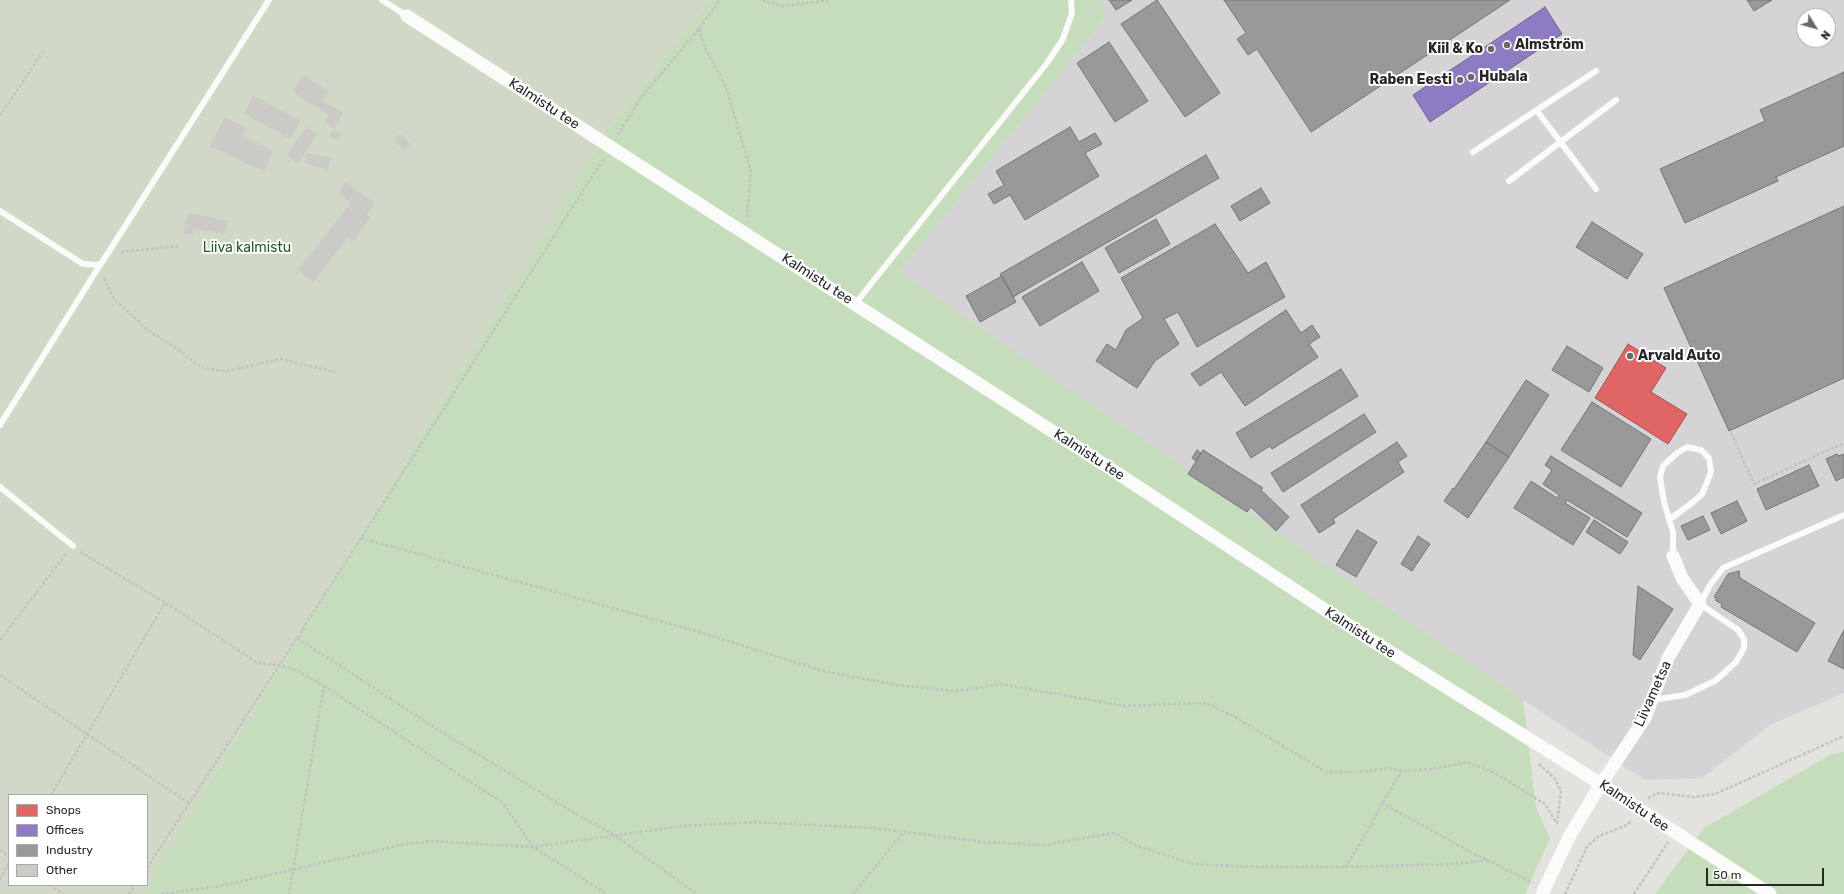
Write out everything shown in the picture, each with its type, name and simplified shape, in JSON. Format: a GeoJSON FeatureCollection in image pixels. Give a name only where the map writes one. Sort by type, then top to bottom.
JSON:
{"type":"FeatureCollection","features":[{"type":"Feature","properties":{"kind":"street","name":"Kalmistu tee"},"geometry":{"type":"LineString","coordinates":[[407,16],[855,304],[1368,638],[1601,784],[1674,833],[1770,894]]}},
{"type":"Feature","properties":{"kind":"street"},"geometry":{"type":"LineString","coordinates":[[1673,556],[1682,578],[1700,604]]}},
{"type":"Feature","properties":{"kind":"street","name":"Liivametsa"},"geometry":{"type":"LineString","coordinates":[[1543,891],[1570,835],[1601,784],[1646,718],[1668,658],[1700,604]]}},
{"type":"Feature","properties":{"kind":"lane"},"geometry":{"type":"LineString","coordinates":[[0,425],[100,264],[270,0]]}},
{"type":"Feature","properties":{"kind":"lane"},"geometry":{"type":"LineString","coordinates":[[382,0],[407,16]]}},
{"type":"Feature","properties":{"kind":"lane"},"geometry":{"type":"LineString","coordinates":[[855,304],[1047,63],[1063,39],[1072,13],[1071,0]]}},
{"type":"Feature","properties":{"kind":"lane"},"geometry":{"type":"LineString","coordinates":[[1473,152],[1596,71]]}},
{"type":"Feature","properties":{"kind":"lane"},"geometry":{"type":"LineString","coordinates":[[1509,181],[1616,100]]}},
{"type":"Feature","properties":{"kind":"lane"},"geometry":{"type":"LineString","coordinates":[[1537,110],[1596,189]]}},
{"type":"Feature","properties":{"kind":"lane"},"geometry":{"type":"LineString","coordinates":[[0,211],[83,264],[100,264]]}},
{"type":"Feature","properties":{"kind":"lane"},"geometry":{"type":"LineString","coordinates":[[1670,519],[1702,494],[1711,471],[1709,458],[1701,450],[1687,447],[1677,453],[1663,466],[1660,477],[1664,502],[1673,532],[1673,556]]}},
{"type":"Feature","properties":{"kind":"lane"},"geometry":{"type":"LineString","coordinates":[[0,487],[73,546]]}},
{"type":"Feature","properties":{"kind":"lane"},"geometry":{"type":"LineString","coordinates":[[1652,700],[1685,696],[1716,681],[1736,662],[1744,648],[1744,639],[1738,630],[1700,604],[1710,585],[1723,568],[1844,515]]}},
{"type":"Feature","properties":{"kind":"path"},"geometry":{"type":"LineString","coordinates":[[148,867],[297,638],[611,147],[640,99],[699,29],[720,0]]}},
{"type":"Feature","properties":{"kind":"path"},"geometry":{"type":"LineString","coordinates":[[762,0],[783,6],[830,0]]}},
{"type":"Feature","properties":{"kind":"path"},"geometry":{"type":"LineString","coordinates":[[699,29],[706,50],[726,87],[751,171],[745,233]]}},
{"type":"Feature","properties":{"kind":"path"},"geometry":{"type":"LineString","coordinates":[[0,116],[44,50]]}},
{"type":"Feature","properties":{"kind":"path"},"geometry":{"type":"LineString","coordinates":[[108,253],[180,246]]}},
{"type":"Feature","properties":{"kind":"path"},"geometry":{"type":"LineString","coordinates":[[100,264],[108,288],[114,299],[149,331],[176,348],[202,368],[227,371],[281,359],[335,372]]}},
{"type":"Feature","properties":{"kind":"path"},"geometry":{"type":"LineString","coordinates":[[1731,433],[1754,484],[1844,443]]}},
{"type":"Feature","properties":{"kind":"path"},"geometry":{"type":"LineString","coordinates":[[361,538],[699,632],[826,672],[898,685],[952,691],[1002,684],[1124,706],[1206,703],[1235,717],[1326,772],[1358,772],[1391,768],[1402,771],[1433,768],[1467,762],[1493,772],[1545,804],[1559,828],[1587,847]]}},
{"type":"Feature","properties":{"kind":"path"},"geometry":{"type":"LineString","coordinates":[[0,640],[73,546],[81,554],[165,603],[258,663],[279,665],[298,671],[324,686],[503,803],[533,847],[607,894]]}},
{"type":"Feature","properties":{"kind":"path"},"geometry":{"type":"LineString","coordinates":[[52,794],[165,603]]}},
{"type":"Feature","properties":{"kind":"path"},"geometry":{"type":"LineString","coordinates":[[297,638],[447,735],[559,804],[614,835],[697,894]]}},
{"type":"Feature","properties":{"kind":"path"},"geometry":{"type":"LineString","coordinates":[[0,675],[190,804]]}},
{"type":"Feature","properties":{"kind":"path"},"geometry":{"type":"LineString","coordinates":[[289,894],[324,686]]}},
{"type":"Feature","properties":{"kind":"path"},"geometry":{"type":"LineString","coordinates":[[1565,894],[1587,847],[1599,836],[1626,825],[1651,795],[1658,793],[1694,797],[1715,794],[1844,736]]}},
{"type":"Feature","properties":{"kind":"path"},"geometry":{"type":"LineString","coordinates":[[1542,748],[1538,762],[1555,779],[1561,791],[1557,824]]}},
{"type":"Feature","properties":{"kind":"path"},"geometry":{"type":"LineString","coordinates":[[1345,867],[1371,826],[1382,803],[1402,771]]}},
{"type":"Feature","properties":{"kind":"path"},"geometry":{"type":"LineString","coordinates":[[1382,803],[1543,891]]}},
{"type":"Feature","properties":{"kind":"path"},"geometry":{"type":"LineString","coordinates":[[161,894],[220,886],[401,845],[431,840],[533,847],[682,826],[752,822],[873,828],[903,833],[984,842],[1044,845],[1113,833],[1140,847],[1193,864],[1260,867],[1345,867],[1454,864],[1488,860]]}},
{"type":"Feature","properties":{"kind":"path"},"geometry":{"type":"LineString","coordinates":[[853,894],[903,833]]}},
{"type":"Feature","properties":{"kind":"path"},"geometry":{"type":"LineString","coordinates":[[1634,894],[1674,833]]}},
{"type":"Feature","properties":{"kind":"path"},"geometry":{"type":"LineString","coordinates":[[0,850],[8,856]]}},
{"type":"Feature","properties":{"kind":"path"},"geometry":{"type":"LineString","coordinates":[[0,879],[8,865]]}},
{"type":"Feature","properties":{"kind":"path"},"geometry":{"type":"LineString","coordinates":[[52,886],[64,894]]}},
{"type":"Feature","properties":{"kind":"shaded area"},"geometry":{"type":"Polygon","coordinates":[[[1099,0],[1844,0],[1844,693],[1770,725],[1702,778],[1645,780],[1523,700],[899,272],[1106,17],[1099,0]]]}},
{"type":"Feature","properties":{"kind":"green space","name":"Liiva kalmistu"},"geometry":{"type":"Polygon","coordinates":[[[0,0],[711,0],[608,131],[148,884],[148,794],[8,794],[8,886],[147,886],[142,894],[0,894],[0,0]]]}},
{"type":"Feature","properties":{"kind":"green space"},"geometry":{"type":"Polygon","coordinates":[[[711,0],[1099,0],[1106,17],[899,272],[1523,700],[1536,808],[1550,838],[1525,894],[142,894],[608,131],[711,0]]]}},
{"type":"Feature","properties":{"kind":"green space"},"geometry":{"type":"Polygon","coordinates":[[[1844,752],[1844,894],[1655,894],[1704,828],[1832,754],[1844,752]]]}},
{"type":"Feature","properties":{"kind":"building: Shops"},"geometry":{"type":"Polygon","coordinates":[[[1628,344],[1666,368],[1651,392],[1687,414],[1668,444],[1595,398],[1628,344]]]}},
{"type":"Feature","properties":{"kind":"building: Offices"},"geometry":{"type":"Polygon","coordinates":[[[1545,7],[1562,34],[1430,122],[1413,95],[1545,7]]]}},
{"type":"Feature","properties":{"kind":"building: Industry"},"geometry":{"type":"Polygon","coordinates":[[[1109,0],[1132,0],[1116,10],[1109,0]]]}},
{"type":"Feature","properties":{"kind":"building: Industry"},"geometry":{"type":"Polygon","coordinates":[[[1157,0],[1220,93],[1185,117],[1121,24],[1157,0]]]}},
{"type":"Feature","properties":{"kind":"building: Industry"},"geometry":{"type":"Polygon","coordinates":[[[1224,0],[1510,0],[1311,132],[1257,49],[1248,55],[1237,39],[1246,33],[1224,0]]]}},
{"type":"Feature","properties":{"kind":"building: Industry"},"geometry":{"type":"Polygon","coordinates":[[[1747,0],[1772,0],[1754,11],[1747,0]]]}},
{"type":"Feature","properties":{"kind":"building: Industry"},"geometry":{"type":"Polygon","coordinates":[[[1109,42],[1148,101],[1115,122],[1077,63],[1109,42]]]}},
{"type":"Feature","properties":{"kind":"building: Industry"},"geometry":{"type":"Polygon","coordinates":[[[1844,72],[1844,146],[1776,177],[1778,181],[1685,223],[1660,169],[1765,121],[1760,110],[1844,72]]]}},
{"type":"Feature","properties":{"kind":"building: Industry"},"geometry":{"type":"Polygon","coordinates":[[[1070,127],[1079,142],[1095,133],[1102,144],[1085,153],[1099,176],[1025,220],[1010,195],[994,204],[988,194],[1004,185],[996,171],[1070,127]]]}},
{"type":"Feature","properties":{"kind":"building: Industry"},"geometry":{"type":"Polygon","coordinates":[[[1206,155],[1219,178],[1013,297],[1000,274],[1206,155]]]}},
{"type":"Feature","properties":{"kind":"building: Industry"},"geometry":{"type":"Polygon","coordinates":[[[1261,188],[1270,203],[1240,221],[1231,206],[1261,188]]]}},
{"type":"Feature","properties":{"kind":"building: Industry"},"geometry":{"type":"Polygon","coordinates":[[[1844,206],[1844,378],[1729,431],[1664,288],[1844,206]]]}},
{"type":"Feature","properties":{"kind":"building: Industry"},"geometry":{"type":"Polygon","coordinates":[[[1156,219],[1170,244],[1119,273],[1105,248],[1156,219]]]}},
{"type":"Feature","properties":{"kind":"building: Industry"},"geometry":{"type":"Polygon","coordinates":[[[1592,222],[1643,254],[1627,279],[1576,247],[1592,222]]]}},
{"type":"Feature","properties":{"kind":"building: Industry"},"geometry":{"type":"Polygon","coordinates":[[[1215,224],[1248,273],[1266,262],[1285,297],[1197,347],[1178,312],[1164,319],[1179,344],[1155,361],[1137,388],[1096,361],[1107,344],[1116,350],[1126,330],[1143,318],[1121,278],[1215,224]]]}},
{"type":"Feature","properties":{"kind":"building: Industry"},"geometry":{"type":"Polygon","coordinates":[[[1082,262],[1099,291],[1040,326],[1022,297],[1082,262]]]}},
{"type":"Feature","properties":{"kind":"building: Industry"},"geometry":{"type":"Polygon","coordinates":[[[1002,276],[1016,302],[980,322],[966,296],[1002,276]]]}},
{"type":"Feature","properties":{"kind":"building: Industry"},"geometry":{"type":"Polygon","coordinates":[[[1286,310],[1301,333],[1312,325],[1320,337],[1309,344],[1318,357],[1245,406],[1221,372],[1200,386],[1191,374],[1286,310]]]}},
{"type":"Feature","properties":{"kind":"building: Industry"},"geometry":{"type":"Polygon","coordinates":[[[1567,346],[1603,368],[1589,392],[1552,370],[1567,346]]]}},
{"type":"Feature","properties":{"kind":"building: Industry"},"geometry":{"type":"Polygon","coordinates":[[[1341,369],[1358,396],[1272,449],[1270,446],[1251,458],[1236,433],[1341,369]]]}},
{"type":"Feature","properties":{"kind":"building: Industry"},"geometry":{"type":"Polygon","coordinates":[[[1526,380],[1549,395],[1509,457],[1486,442],[1526,380]]]}},
{"type":"Feature","properties":{"kind":"building: Industry"},"geometry":{"type":"Polygon","coordinates":[[[1592,402],[1651,439],[1621,487],[1561,450],[1592,402]]]}},
{"type":"Feature","properties":{"kind":"building: Industry"},"geometry":{"type":"Polygon","coordinates":[[[1364,414],[1376,432],[1283,492],[1271,473],[1364,414]]]}},
{"type":"Feature","properties":{"kind":"building: Industry"},"geometry":{"type":"Polygon","coordinates":[[[1397,442],[1407,456],[1398,462],[1404,472],[1333,519],[1335,523],[1319,533],[1301,505],[1397,442]]]}},
{"type":"Feature","properties":{"kind":"building: Industry"},"geometry":{"type":"Polygon","coordinates":[[[1486,442],[1509,457],[1468,518],[1444,501],[1486,442]]]}},
{"type":"Feature","properties":{"kind":"building: Industry"},"geometry":{"type":"Polygon","coordinates":[[[1197,450],[1201,453],[1196,461],[1192,458],[1197,450]]]}},
{"type":"Feature","properties":{"kind":"building: Industry"},"geometry":{"type":"Polygon","coordinates":[[[1203,450],[1263,488],[1261,490],[1289,517],[1276,531],[1251,507],[1247,512],[1188,474],[1203,450]]]}},
{"type":"Feature","properties":{"kind":"building: Industry"},"geometry":{"type":"Polygon","coordinates":[[[1837,454],[1838,456],[1844,454],[1844,477],[1836,481],[1826,459],[1837,454]]]}},
{"type":"Feature","properties":{"kind":"building: Industry"},"geometry":{"type":"Polygon","coordinates":[[[1551,456],[1642,513],[1627,537],[1567,500],[1565,503],[1590,518],[1573,545],[1514,508],[1531,481],[1557,498],[1559,495],[1543,484],[1552,470],[1545,465],[1551,456]]]}},
{"type":"Feature","properties":{"kind":"building: Industry"},"geometry":{"type":"Polygon","coordinates":[[[1809,465],[1819,486],[1766,510],[1757,489],[1809,465]]]}},
{"type":"Feature","properties":{"kind":"building: Industry"},"geometry":{"type":"Polygon","coordinates":[[[1737,501],[1747,521],[1721,534],[1711,513],[1737,501]]]}},
{"type":"Feature","properties":{"kind":"building: Industry"},"geometry":{"type":"Polygon","coordinates":[[[1703,516],[1710,530],[1688,540],[1681,526],[1703,516]]]}},
{"type":"Feature","properties":{"kind":"building: Industry"},"geometry":{"type":"Polygon","coordinates":[[[1594,520],[1628,542],[1620,554],[1586,532],[1594,520]]]}},
{"type":"Feature","properties":{"kind":"building: Industry"},"geometry":{"type":"Polygon","coordinates":[[[1357,530],[1377,542],[1356,577],[1336,565],[1357,530]]]}},
{"type":"Feature","properties":{"kind":"building: Industry"},"geometry":{"type":"Polygon","coordinates":[[[1418,536],[1430,544],[1412,571],[1401,564],[1418,536]]]}},
{"type":"Feature","properties":{"kind":"building: Industry"},"geometry":{"type":"Polygon","coordinates":[[[1739,571],[1740,578],[1815,623],[1797,652],[1721,607],[1722,604],[1715,600],[1717,598],[1714,597],[1728,574],[1739,571]]]}},
{"type":"Feature","properties":{"kind":"building: Industry"},"geometry":{"type":"Polygon","coordinates":[[[1638,586],[1673,609],[1640,660],[1633,655],[1638,586]]]}},
{"type":"Feature","properties":{"kind":"building: Industry"},"geometry":{"type":"Polygon","coordinates":[[[1844,630],[1844,669],[1828,661],[1844,630]]]}},
{"type":"Feature","properties":{"kind":"building: Other"},"geometry":{"type":"Polygon","coordinates":[[[303,75],[329,91],[322,101],[343,113],[334,128],[325,122],[329,115],[293,92],[303,75]]]}},
{"type":"Feature","properties":{"kind":"building: Other"},"geometry":{"type":"Polygon","coordinates":[[[254,96],[300,121],[290,139],[244,113],[254,96]]]}},
{"type":"Feature","properties":{"kind":"building: Other"},"geometry":{"type":"Polygon","coordinates":[[[225,118],[246,128],[242,136],[273,151],[264,171],[210,146],[225,118]]]}},
{"type":"Feature","properties":{"kind":"building: Other"},"geometry":{"type":"Polygon","coordinates":[[[306,127],[317,134],[298,163],[287,156],[306,127]]]}},
{"type":"Feature","properties":{"kind":"building: Other"},"geometry":{"type":"Polygon","coordinates":[[[334,130],[341,134],[337,141],[330,136],[334,130]]]}},
{"type":"Feature","properties":{"kind":"building: Other"},"geometry":{"type":"Polygon","coordinates":[[[400,134],[411,145],[405,151],[394,140],[400,134]]]}},
{"type":"Feature","properties":{"kind":"building: Other"},"geometry":{"type":"Polygon","coordinates":[[[307,153],[331,158],[328,169],[305,163],[307,153]]]}},
{"type":"Feature","properties":{"kind":"building: Other"},"geometry":{"type":"Polygon","coordinates":[[[346,182],[375,204],[366,215],[370,218],[353,241],[348,237],[313,282],[298,270],[351,203],[338,193],[346,182]]]}},
{"type":"Feature","properties":{"kind":"building: Other"},"geometry":{"type":"Polygon","coordinates":[[[188,213],[228,221],[225,234],[194,228],[193,235],[184,233],[188,213]]]}},
{"type":"Feature","properties":{"kind":"place","name":"Almström"},"geometry":{"type":"Point","coordinates":[1507,45]}},
{"type":"Feature","properties":{"kind":"place","name":"Kiil & Ko"},"geometry":{"type":"Point","coordinates":[1491,49]}},
{"type":"Feature","properties":{"kind":"place","name":"Hubala"},"geometry":{"type":"Point","coordinates":[1471,77]}},
{"type":"Feature","properties":{"kind":"place","name":"Raben Eesti"},"geometry":{"type":"Point","coordinates":[1460,80]}},
{"type":"Feature","properties":{"kind":"place","name":"Arvald Auto"},"geometry":{"type":"Point","coordinates":[1630,356]}}]}
